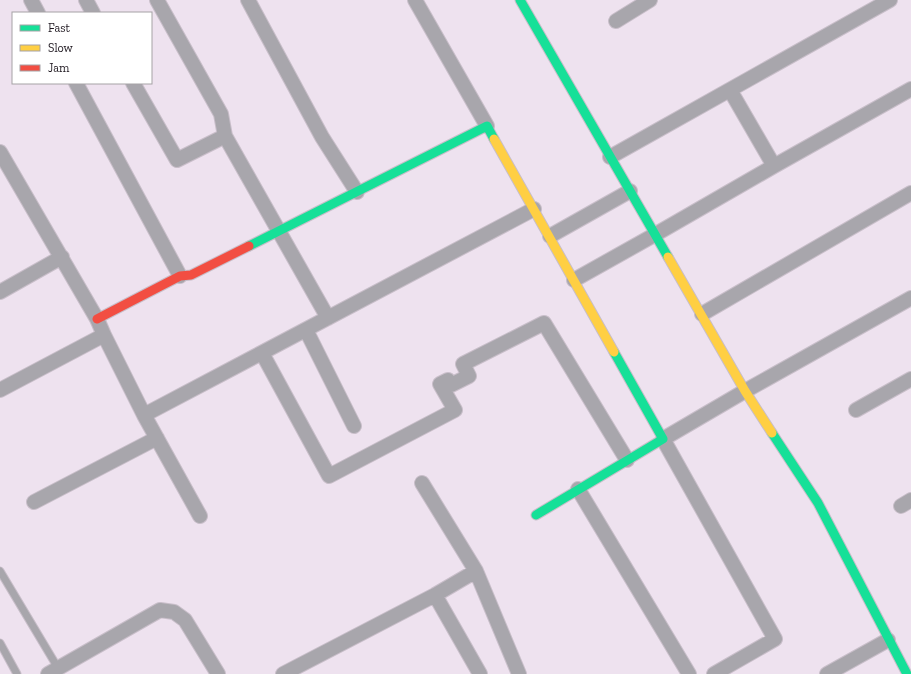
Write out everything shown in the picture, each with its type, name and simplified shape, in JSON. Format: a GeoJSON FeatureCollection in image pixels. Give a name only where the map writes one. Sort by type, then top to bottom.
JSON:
{"type":"FeatureCollection","features":[{"type":"Feature","properties":{"kind":"street"},"geometry":{"type":"LineString","coordinates":[[31,0],[37,12]]}},
{"type":"Feature","properties":{"kind":"street"},"geometry":{"type":"LineString","coordinates":[[86,0],[93,12]]}},
{"type":"Feature","properties":{"kind":"street"},"geometry":{"type":"LineString","coordinates":[[157,0],[221,114],[225,136],[328,318]]}},
{"type":"Feature","properties":{"kind":"street"},"geometry":{"type":"LineString","coordinates":[[248,0],[322,137],[357,192]]}},
{"type":"Feature","properties":{"kind":"street"},"geometry":{"type":"LineString","coordinates":[[415,0],[550,236],[775,639],[714,674]]}},
{"type":"Feature","properties":{"kind":"street"},"geometry":{"type":"LineString","coordinates":[[520,0],[745,391],[818,502],[888,640],[907,674]]}},
{"type":"Feature","properties":{"kind":"street"},"geometry":{"type":"LineString","coordinates":[[616,21],[650,0]]}},
{"type":"Feature","properties":{"kind":"street"},"geometry":{"type":"LineString","coordinates":[[610,157],[890,0]]}},
{"type":"Feature","properties":{"kind":"street"},"geometry":{"type":"LineString","coordinates":[[77,84],[180,276]]}},
{"type":"Feature","properties":{"kind":"street"},"geometry":{"type":"LineString","coordinates":[[134,84],[177,160],[225,136]]}},
{"type":"Feature","properties":{"kind":"street"},"geometry":{"type":"LineString","coordinates":[[574,280],[911,89]]}},
{"type":"Feature","properties":{"kind":"street"},"geometry":{"type":"LineString","coordinates":[[730,90],[774,166]]}},
{"type":"Feature","properties":{"kind":"street"},"geometry":{"type":"LineString","coordinates":[[97,319],[180,276],[190,275],[488,126]]}},
{"type":"Feature","properties":{"kind":"street"},"geometry":{"type":"LineString","coordinates":[[2,160],[62,257],[97,319],[144,415],[200,516]]}},
{"type":"Feature","properties":{"kind":"street"},"geometry":{"type":"LineString","coordinates":[[550,236],[630,191]]}},
{"type":"Feature","properties":{"kind":"street"},"geometry":{"type":"LineString","coordinates":[[702,314],[911,193]]}},
{"type":"Feature","properties":{"kind":"street"},"geometry":{"type":"LineString","coordinates":[[144,415],[534,208]]}},
{"type":"Feature","properties":{"kind":"street"},"geometry":{"type":"LineString","coordinates":[[0,292],[62,257]]}},
{"type":"Feature","properties":{"kind":"street"},"geometry":{"type":"LineString","coordinates":[[536,515],[663,438],[911,298]]}},
{"type":"Feature","properties":{"kind":"street"},"geometry":{"type":"LineString","coordinates":[[262,353],[329,476],[455,410],[440,384],[448,380],[451,385],[469,376],[463,364],[544,323],[627,460]]}},
{"type":"Feature","properties":{"kind":"street"},"geometry":{"type":"LineString","coordinates":[[306,330],[354,426]]}},
{"type":"Feature","properties":{"kind":"street"},"geometry":{"type":"LineString","coordinates":[[0,390],[104,336]]}},
{"type":"Feature","properties":{"kind":"street"},"geometry":{"type":"LineString","coordinates":[[856,410],[911,379]]}},
{"type":"Feature","properties":{"kind":"street"},"geometry":{"type":"LineString","coordinates":[[34,502],[157,438]]}},
{"type":"Feature","properties":{"kind":"street"},"geometry":{"type":"LineString","coordinates":[[422,483],[476,571],[519,674]]}},
{"type":"Feature","properties":{"kind":"street"},"geometry":{"type":"LineString","coordinates":[[578,489],[689,674]]}},
{"type":"Feature","properties":{"kind":"street"},"geometry":{"type":"LineString","coordinates":[[283,674],[435,595],[476,571]]}},
{"type":"Feature","properties":{"kind":"street"},"geometry":{"type":"LineString","coordinates":[[435,595],[480,674]]}},
{"type":"Feature","properties":{"kind":"street"},"geometry":{"type":"LineString","coordinates":[[53,671],[160,610],[174,612],[185,620],[218,674]]}},
{"type":"Feature","properties":{"kind":"street"},"geometry":{"type":"LineString","coordinates":[[827,674],[888,640]]}},
{"type":"Feature","properties":{"kind":"lane"},"geometry":{"type":"LineString","coordinates":[[0,571],[53,671]]}},
{"type":"Feature","properties":{"kind":"lane"},"geometry":{"type":"LineString","coordinates":[[0,643],[17,674]]}},
{"type":"Feature","properties":{"kind":"traffic: fast"},"geometry":{"type":"LineString","coordinates":[[520,0],[668,257]]}},
{"type":"Feature","properties":{"kind":"traffic: fast"},"geometry":{"type":"LineString","coordinates":[[249,246],[487,126],[494,139]]}},
{"type":"Feature","properties":{"kind":"traffic: fast"},"geometry":{"type":"LineString","coordinates":[[536,515],[663,439],[614,352]]}},
{"type":"Feature","properties":{"kind":"traffic: fast"},"geometry":{"type":"LineString","coordinates":[[772,433],[818,503],[907,674]]}},
{"type":"Feature","properties":{"kind":"traffic: slow"},"geometry":{"type":"LineString","coordinates":[[494,139],[614,352]]}},
{"type":"Feature","properties":{"kind":"traffic: slow"},"geometry":{"type":"LineString","coordinates":[[668,257],[745,391],[772,433]]}},
{"type":"Feature","properties":{"kind":"traffic: jam"},"geometry":{"type":"LineString","coordinates":[[97,319],[180,276],[191,275],[249,246]]}}]}
